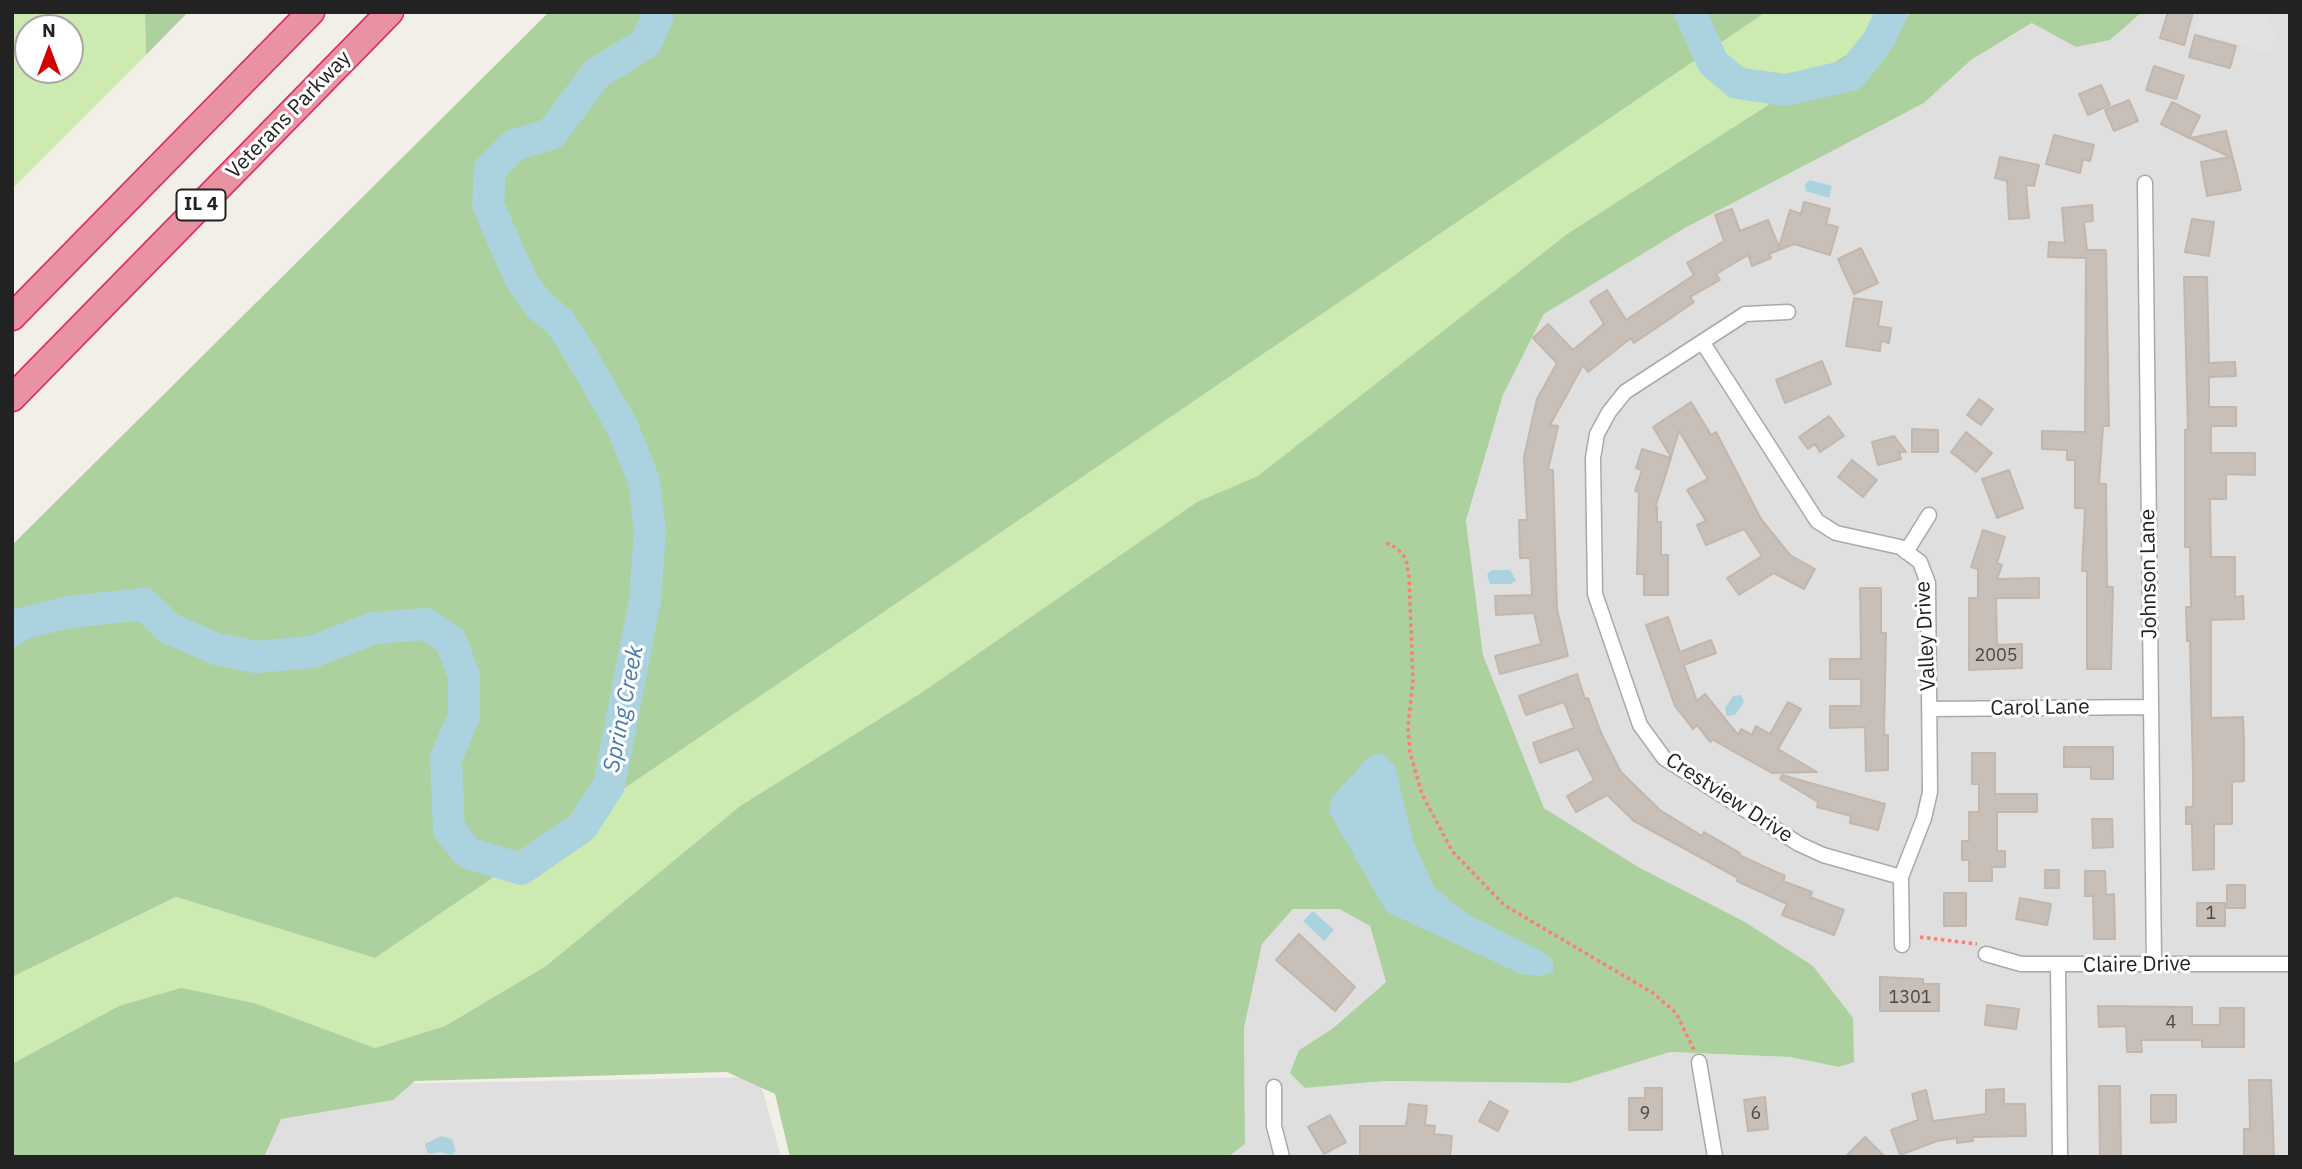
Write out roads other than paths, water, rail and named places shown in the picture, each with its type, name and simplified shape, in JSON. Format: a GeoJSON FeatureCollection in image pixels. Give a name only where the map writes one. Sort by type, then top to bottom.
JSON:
{"type":"FeatureCollection","features":[{"type":"Feature","properties":{"kind":"highway","name":"IL 4"},"geometry":{"type":"LineString","coordinates":[[12,317],[310,12]]}},
{"type":"Feature","properties":{"kind":"highway","name":"Veterans Parkway"},"geometry":{"type":"LineString","coordinates":[[12,398],[390,12]]}},
{"type":"Feature","properties":{"kind":"street","name":"Johnson Lane"},"geometry":{"type":"LineString","coordinates":[[2145,183],[2154,964]]}},
{"type":"Feature","properties":{"kind":"street","name":"Crestview Drive"},"geometry":{"type":"LineString","coordinates":[[1788,312],[1745,314],[1625,392],[1597,434],[1592,458],[1595,594],[1640,725],[1664,758],[1799,844],[1823,855],[1901,877]]}},
{"type":"Feature","properties":{"kind":"street","name":"Valley Drive"},"geometry":{"type":"LineString","coordinates":[[1703,343],[1817,521],[1836,533],[1899,547],[1920,562],[1928,583],[1930,792],[1924,818],[1901,877],[1902,945]]}},
{"type":"Feature","properties":{"kind":"street"},"geometry":{"type":"LineString","coordinates":[[1906,552],[1929,515]]}},
{"type":"Feature","properties":{"kind":"street","name":"Carol Lane"},"geometry":{"type":"LineString","coordinates":[[1930,709],[2151,707]]}},
{"type":"Feature","properties":{"kind":"street","name":"Claire Drive"},"geometry":{"type":"LineString","coordinates":[[1983,949],[2021,964],[2058,966],[2290,964]]}},
{"type":"Feature","properties":{"kind":"street"},"geometry":{"type":"LineString","coordinates":[[2058,966],[2060,1157]]}},
{"type":"Feature","properties":{"kind":"street"},"geometry":{"type":"LineString","coordinates":[[1699,1062],[1715,1157]]}},
{"type":"Feature","properties":{"kind":"street"},"geometry":{"type":"LineString","coordinates":[[1274,1087],[1274,1126],[1282,1157]]}},
{"type":"Feature","properties":{"kind":"water"},"geometry":{"type":"Polygon","coordinates":[[[1810,180],[1832,186],[1829,198],[1806,191],[1805,184],[1810,180]]]}},
{"type":"Feature","properties":{"kind":"water"},"geometry":{"type":"Polygon","coordinates":[[[1492,570],[1510,570],[1516,580],[1511,584],[1490,584],[1487,575],[1492,570]]]}},
{"type":"Feature","properties":{"kind":"water"},"geometry":{"type":"Polygon","coordinates":[[[1741,695],[1744,702],[1735,715],[1727,716],[1725,708],[1733,696],[1741,695]]]}},
{"type":"Feature","properties":{"kind":"water"},"geometry":{"type":"Polygon","coordinates":[[[1382,753],[1395,766],[1414,843],[1434,887],[1467,914],[1544,953],[1553,961],[1553,972],[1541,976],[1521,974],[1387,912],[1329,812],[1332,797],[1370,756],[1382,753]]]}},
{"type":"Feature","properties":{"kind":"water"},"geometry":{"type":"Polygon","coordinates":[[[1313,911],[1334,930],[1324,941],[1303,921],[1313,911]]]}},
{"type":"Feature","properties":{"kind":"water"},"geometry":{"type":"Polygon","coordinates":[[[441,1136],[452,1139],[456,1151],[451,1155],[441,1152],[428,1154],[425,1144],[441,1136]]]}},
{"type":"Feature","properties":{"kind":"waterway","name":"Spring Creek"},"geometry":{"type":"LineString","coordinates":[[12,631],[21,624],[69,612],[144,604],[169,628],[216,649],[256,657],[312,652],[374,628],[426,624],[451,641],[464,676],[464,716],[446,758],[449,830],[468,853],[521,869],[582,827],[609,785],[645,600],[650,532],[644,481],[622,426],[581,355],[560,322],[539,305],[521,280],[488,205],[490,169],[514,145],[551,134],[597,73],[646,43],[657,18],[656,12]]}},
{"type":"Feature","properties":{"kind":"waterway","name":"Spring Creek"},"geometry":{"type":"LineString","coordinates":[[1690,12],[1713,63],[1737,83],[1786,90],[1851,75],[1878,41],[1892,12]]}}]}
